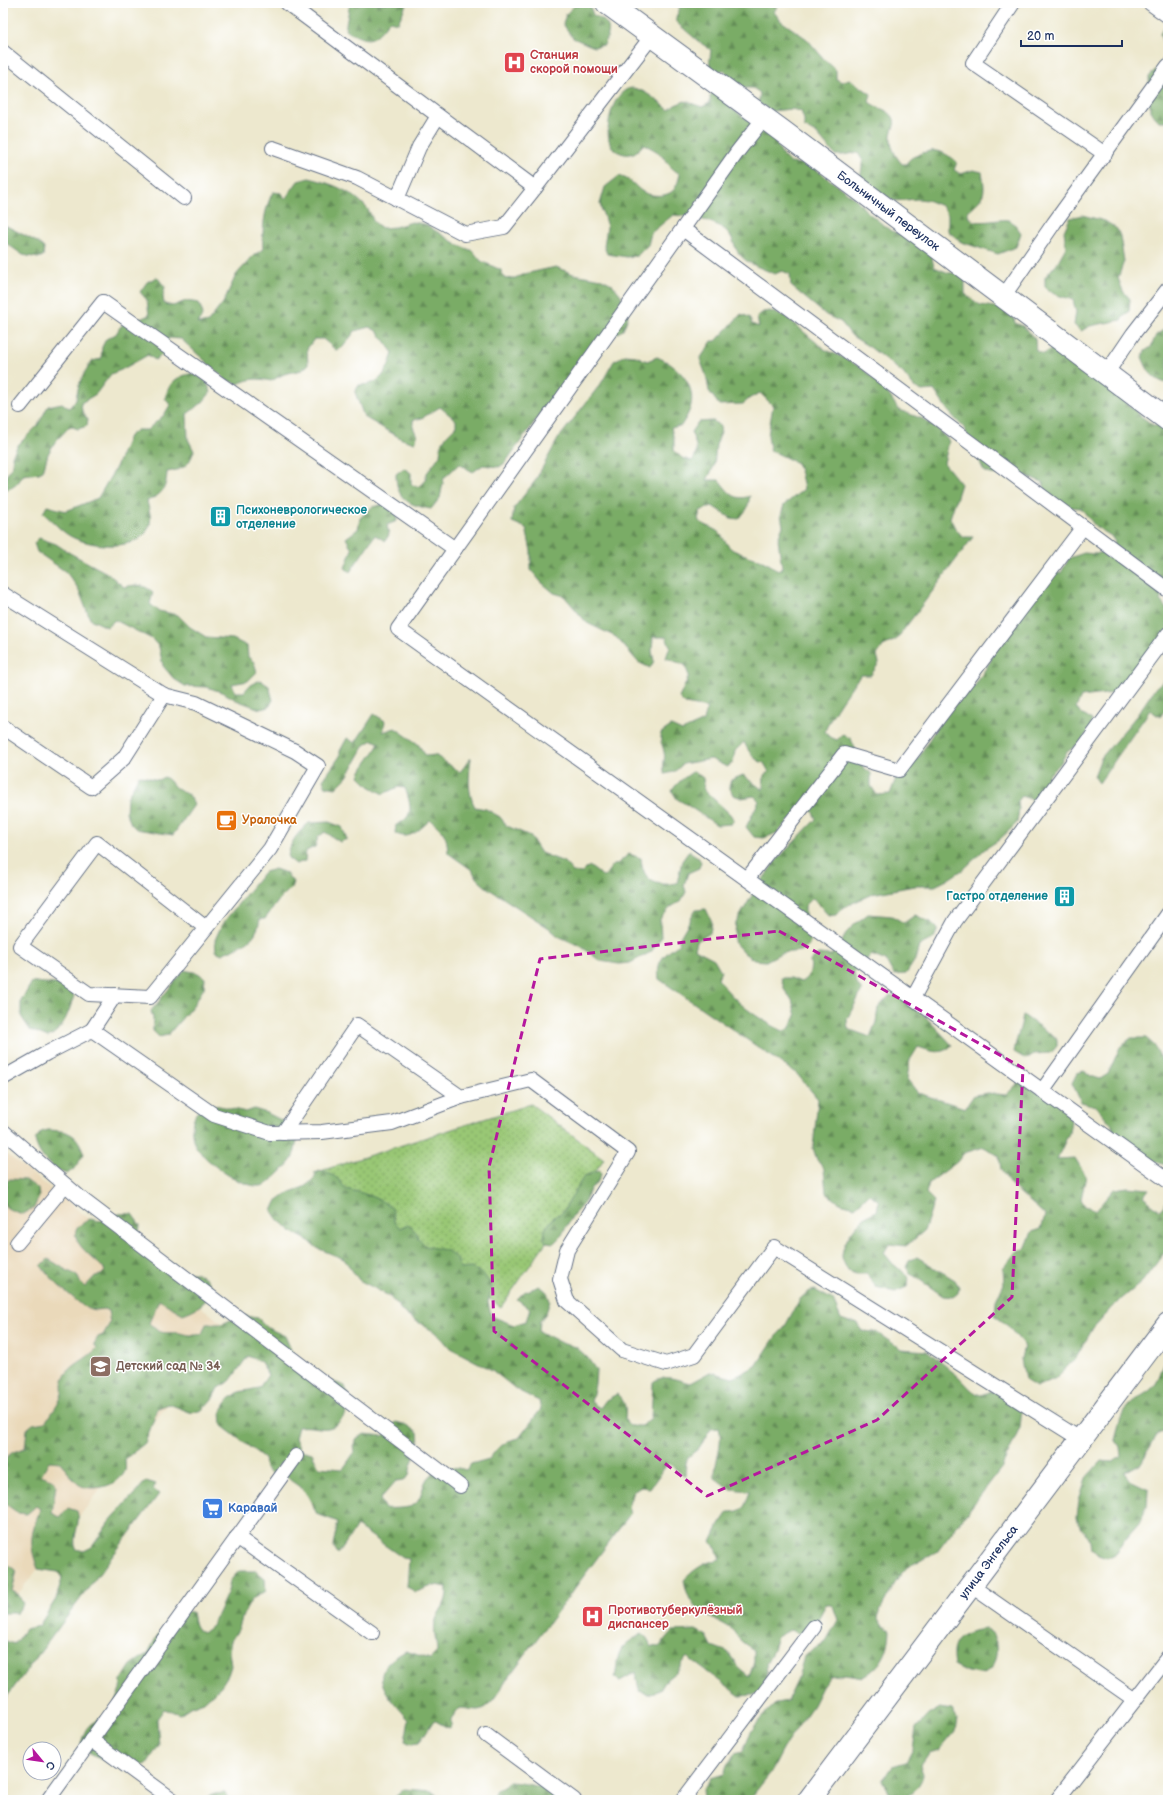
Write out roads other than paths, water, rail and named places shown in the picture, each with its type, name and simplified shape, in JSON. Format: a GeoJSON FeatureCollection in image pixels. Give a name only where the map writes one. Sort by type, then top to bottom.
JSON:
{"type":"FeatureCollection","features":[{"type":"Feature","properties":{"kind":"street","name":"Больничный переулок"},"geometry":{"type":"LineString","coordinates":[[607,3],[764,118],[1168,420]]}},
{"type":"Feature","properties":{"kind":"street","name":"улица Энгельса"},"geometry":{"type":"LineString","coordinates":[[809,1800],[1168,1324]]}},
{"type":"Feature","properties":{"kind":"lane"},"geometry":{"type":"LineString","coordinates":[[287,3],[535,188]]}},
{"type":"Feature","properties":{"kind":"lane"},"geometry":{"type":"LineString","coordinates":[[1014,3],[973,63],[1105,154]]}},
{"type":"Feature","properties":{"kind":"lane"},"geometry":{"type":"LineString","coordinates":[[1150,3],[1168,16]]}},
{"type":"Feature","properties":{"kind":"lane"},"geometry":{"type":"LineString","coordinates":[[273,148],[357,178],[465,234],[504,227],[652,36]]}},
{"type":"Feature","properties":{"kind":"lane"},"geometry":{"type":"LineString","coordinates":[[3,52],[184,198]]}},
{"type":"Feature","properties":{"kind":"lane"},"geometry":{"type":"LineString","coordinates":[[1003,297],[1054,223],[1168,66]]}},
{"type":"Feature","properties":{"kind":"lane"},"geometry":{"type":"LineString","coordinates":[[398,199],[419,147],[438,116]]}},
{"type":"Feature","properties":{"kind":"lane"},"geometry":{"type":"LineString","coordinates":[[764,118],[738,151],[398,629],[1168,1181]]}},
{"type":"Feature","properties":{"kind":"lane"},"geometry":{"type":"LineString","coordinates":[[683,229],[1168,590]]}},
{"type":"Feature","properties":{"kind":"lane"},"geometry":{"type":"LineString","coordinates":[[1106,374],[1133,334],[1168,289]]}},
{"type":"Feature","properties":{"kind":"lane"},"geometry":{"type":"LineString","coordinates":[[20,406],[103,302],[455,550]]}},
{"type":"Feature","properties":{"kind":"lane"},"geometry":{"type":"LineString","coordinates":[[747,879],[844,754],[899,770],[1083,527]]}},
{"type":"Feature","properties":{"kind":"lane"},"geometry":{"type":"LineString","coordinates":[[3,594],[164,695],[196,703],[295,751],[318,766],[270,848],[206,928],[150,997],[89,994],[20,946],[96,843],[206,928]]}},
{"type":"Feature","properties":{"kind":"lane"},"geometry":{"type":"LineString","coordinates":[[913,998],[955,921],[1168,634]]}},
{"type":"Feature","properties":{"kind":"lane"},"geometry":{"type":"LineString","coordinates":[[3,727],[91,787],[124,758],[164,695]]}},
{"type":"Feature","properties":{"kind":"lane"},"geometry":{"type":"LineString","coordinates":[[1042,1091],[1168,914]]}},
{"type":"Feature","properties":{"kind":"lane"},"geometry":{"type":"LineString","coordinates":[[3,1078],[92,1030],[115,995]]}},
{"type":"Feature","properties":{"kind":"lane"},"geometry":{"type":"LineString","coordinates":[[283,1133],[357,1025],[461,1097]]}},
{"type":"Feature","properties":{"kind":"lane"},"geometry":{"type":"LineString","coordinates":[[92,1030],[214,1115],[270,1133],[322,1132],[392,1123],[461,1097],[532,1080],[628,1152],[567,1250],[560,1280],[567,1302],[622,1350],[666,1364],[694,1355],[774,1247],[1080,1439]]}},
{"type":"Feature","properties":{"kind":"lane"},"geometry":{"type":"LineString","coordinates":[[3,1131],[65,1185],[109,1220],[460,1486]]}},
{"type":"Feature","properties":{"kind":"lane"},"geometry":{"type":"LineString","coordinates":[[17,1243],[65,1185]]}},
{"type":"Feature","properties":{"kind":"lane"},"geometry":{"type":"LineString","coordinates":[[48,1800],[296,1456]]}},
{"type":"Feature","properties":{"kind":"lane"},"geometry":{"type":"LineString","coordinates":[[237,1537],[372,1632]]}},
{"type":"Feature","properties":{"kind":"lane"},"geometry":{"type":"LineString","coordinates":[[970,1585],[1135,1700]]}},
{"type":"Feature","properties":{"kind":"lane"},"geometry":{"type":"LineString","coordinates":[[683,1800],[814,1627]]}},
{"type":"Feature","properties":{"kind":"lane"},"geometry":{"type":"LineString","coordinates":[[1057,1800],[1168,1657]]}},
{"type":"Feature","properties":{"kind":"lane"},"geometry":{"type":"LineString","coordinates":[[486,1735],[574,1800]]}},
{"type":"Feature","properties":{"kind":"lane"},"geometry":{"type":"LineString","coordinates":[[91,1740],[173,1800]]}},
{"type":"Feature","properties":{"kind":"place","name":"Станция скорой помощи"},"geometry":{"type":"Point","coordinates":[514,62]}},
{"type":"Feature","properties":{"kind":"place","name":"Психоневрологическое отделение"},"geometry":{"type":"Point","coordinates":[221,517]}},
{"type":"Feature","properties":{"kind":"place","name":"Уралочка"},"geometry":{"type":"Point","coordinates":[226,820]}},
{"type":"Feature","properties":{"kind":"place","name":"Гастро отделение"},"geometry":{"type":"Point","coordinates":[1064,896]}},
{"type":"Feature","properties":{"kind":"place","name":"Детский сад № 34"},"geometry":{"type":"Point","coordinates":[101,1366]}},
{"type":"Feature","properties":{"kind":"place","name":"Каравай"},"geometry":{"type":"Point","coordinates":[213,1508]}},
{"type":"Feature","properties":{"kind":"place","name":"Противотуберкулёзный диспансер"},"geometry":{"type":"Point","coordinates":[593,1617]}}]}
